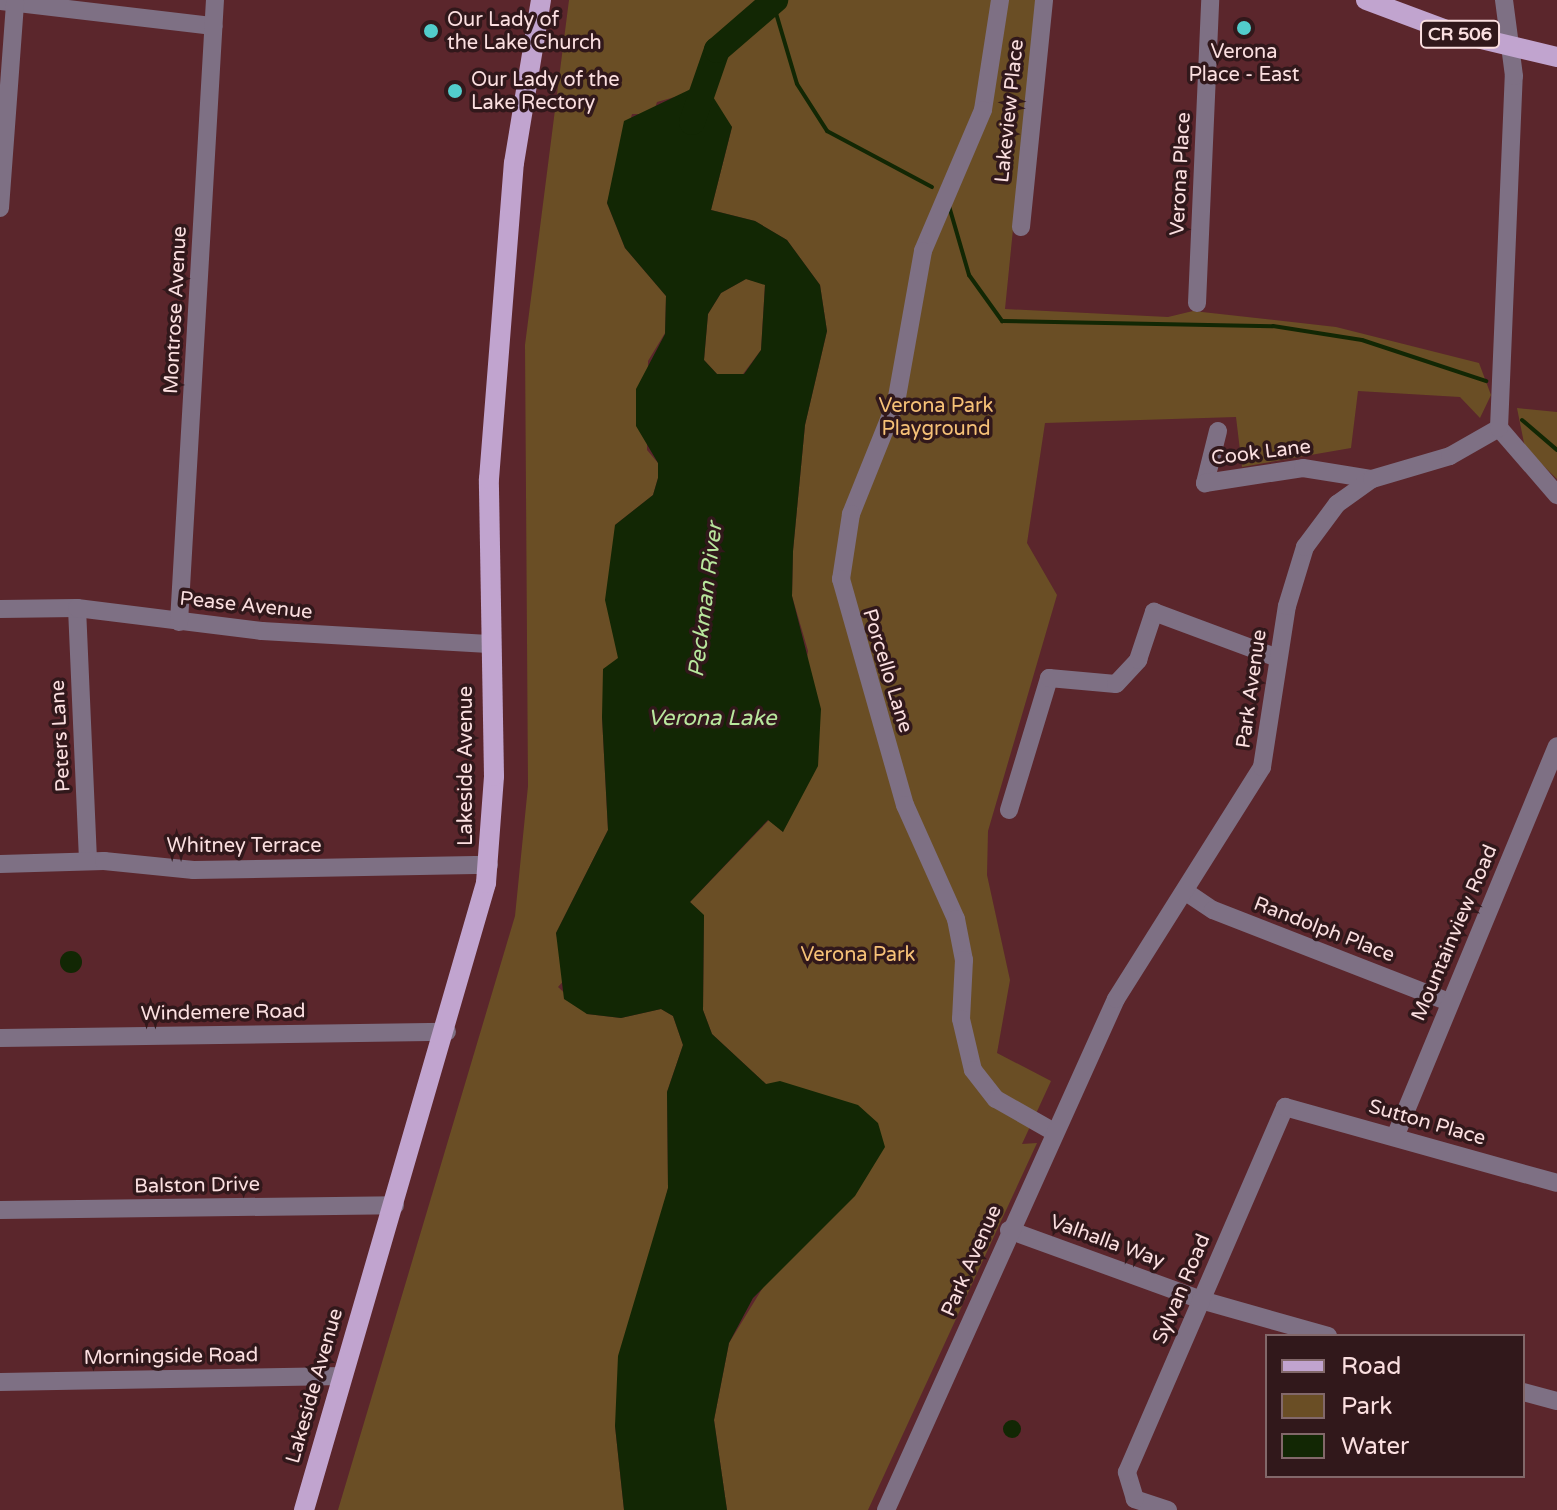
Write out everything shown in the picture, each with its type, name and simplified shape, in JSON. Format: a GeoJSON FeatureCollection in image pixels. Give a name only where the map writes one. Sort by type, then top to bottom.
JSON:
{"type":"FeatureCollection","features":[{"type":"Feature","properties":{"kind":"main road","name":"Lakeside Avenue"},"geometry":{"type":"LineString","coordinates":[[304,1510],[447,1032],[489,865],[489,644],[485,553],[514,163],[541,0]]}},
{"type":"Feature","properties":{"kind":"main road","name":"CR 506"},"geometry":{"type":"LineString","coordinates":[[1366,0],[1509,48],[1557,57]]}},
{"type":"Feature","properties":{"kind":"street","name":"Montrose Avenue"},"geometry":{"type":"LineString","coordinates":[[179,622],[215,0]]}},
{"type":"Feature","properties":{"kind":"street","name":"Porcello Lane"},"geometry":{"type":"LineString","coordinates":[[1000,0],[983,110],[923,251],[896,402],[851,514],[841,579],[905,805],[956,919],[964,960],[961,1019],[973,1070],[996,1099],[1054,1132]]}},
{"type":"Feature","properties":{"kind":"street","name":"Lakeview Place"},"geometry":{"type":"LineString","coordinates":[[1021,227],[1044,0]]}},
{"type":"Feature","properties":{"kind":"street","name":"Verona Place"},"geometry":{"type":"LineString","coordinates":[[1197,303],[1210,0]]}},
{"type":"Feature","properties":{"kind":"street"},"geometry":{"type":"LineString","coordinates":[[1504,0],[1513,139],[1499,428],[1557,495]]}},
{"type":"Feature","properties":{"kind":"street"},"geometry":{"type":"LineString","coordinates":[[0,208],[8,2],[214,26]]}},
{"type":"Feature","properties":{"kind":"street","name":"Park Avenue"},"geometry":{"type":"LineString","coordinates":[[886,1510],[1009,1230],[1116,999],[1262,767],[1278,658],[1305,547],[1337,504],[1372,479],[1450,456],[1499,428]]}},
{"type":"Feature","properties":{"kind":"street","name":"Cook Lane"},"geometry":{"type":"LineString","coordinates":[[1218,431],[1205,483],[1303,468],[1372,479]]}},
{"type":"Feature","properties":{"kind":"street","name":"Pease Avenue"},"geometry":{"type":"LineString","coordinates":[[0,609],[77,608],[179,622],[489,644]]}},
{"type":"Feature","properties":{"kind":"street","name":"Peters Lane"},"geometry":{"type":"LineString","coordinates":[[77,608],[88,861]]}},
{"type":"Feature","properties":{"kind":"street"},"geometry":{"type":"LineString","coordinates":[[1009,810],[1049,678],[1116,684],[1138,660],[1154,612],[1278,658]]}},
{"type":"Feature","properties":{"kind":"street","name":"Mountainview Road"},"geometry":{"type":"LineString","coordinates":[[1395,1137],[1557,746]]}},
{"type":"Feature","properties":{"kind":"street","name":"Whitney Terrace"},"geometry":{"type":"LineString","coordinates":[[0,864],[88,861],[194,870],[489,865]]}},
{"type":"Feature","properties":{"kind":"street","name":"Randolph Place"},"geometry":{"type":"LineString","coordinates":[[1186,892],[1213,910],[1449,1002]]}},
{"type":"Feature","properties":{"kind":"street","name":"Windemere Road"},"geometry":{"type":"LineString","coordinates":[[0,1038],[447,1032]]}},
{"type":"Feature","properties":{"kind":"street","name":"Sutton Place"},"geometry":{"type":"LineString","coordinates":[[1285,1107],[1557,1183]]}},
{"type":"Feature","properties":{"kind":"street","name":"Sylvan Road"},"geometry":{"type":"LineString","coordinates":[[1168,1510],[1129,1490],[1127,1472],[1285,1107]]}},
{"type":"Feature","properties":{"kind":"street","name":"Balston Drive"},"geometry":{"type":"LineString","coordinates":[[0,1210],[395,1205]]}},
{"type":"Feature","properties":{"kind":"street","name":"Valhalla Way"},"geometry":{"type":"LineString","coordinates":[[1009,1230],[1201,1300],[1321,1334]]}},
{"type":"Feature","properties":{"kind":"street","name":"Morningside Road"},"geometry":{"type":"LineString","coordinates":[[0,1382],[343,1376]]}},
{"type":"Feature","properties":{"kind":"street"},"geometry":{"type":"LineString","coordinates":[[1525,1393],[1557,1401]]}},
{"type":"Feature","properties":{"kind":"green space","name":"Verona Park"},"geometry":{"type":"Polygon","coordinates":[[[569,0],[1036,0],[1005,309],[1168,317],[1193,311],[1336,327],[1479,363],[1491,395],[1480,418],[1460,397],[1358,391],[1351,448],[1242,467],[1236,417],[1045,423],[1027,543],[1057,595],[988,831],[987,875],[1010,980],[997,1053],[1051,1081],[1022,1144],[1037,1143],[868,1510],[727,1510],[714,1420],[729,1343],[866,1119],[766,1084],[712,1034],[703,1010],[704,916],[690,902],[769,820],[783,832],[808,651],[792,596],[793,551],[805,425],[827,331],[820,285],[787,240],[755,221],[711,210],[732,127],[710,99],[689,93],[657,102],[653,114],[632,114],[607,203],[625,248],[666,296],[665,333],[648,361],[647,450],[658,463],[658,478],[653,495],[615,525],[618,658],[602,717],[608,830],[556,933],[566,978],[558,987],[587,1014],[621,1018],[661,1009],[673,1016],[683,1045],[667,1092],[668,1188],[615,1426],[624,1510],[338,1510],[515,916],[528,786],[525,345],[569,0]]]}},
{"type":"Feature","properties":{"kind":"green space"},"geometry":{"type":"Polygon","coordinates":[[[746,279],[765,284],[761,350],[743,374],[717,374],[704,360],[708,314],[721,293],[746,279]]]}},
{"type":"Feature","properties":{"kind":"green space"},"geometry":{"type":"Polygon","coordinates":[[[1517,408],[1557,412],[1557,479],[1525,448],[1517,408]]]}},
{"type":"Feature","properties":{"kind":"water","name":"Verona Lake"},"geometry":{"type":"Polygon","coordinates":[[[693,88],[710,92],[732,127],[711,210],[755,221],[787,240],[820,285],[827,331],[805,425],[793,551],[792,596],[821,709],[818,766],[783,832],[768,820],[690,902],[704,915],[703,1010],[712,1034],[766,1084],[780,1081],[858,1105],[878,1123],[885,1147],[855,1196],[753,1298],[729,1343],[714,1420],[727,1510],[624,1510],[615,1426],[618,1356],[668,1188],[667,1092],[683,1045],[673,1016],[661,1009],[621,1018],[587,1014],[564,999],[556,933],[608,830],[602,717],[603,669],[618,658],[605,600],[615,525],[653,495],[658,478],[658,463],[636,426],[636,389],[665,334],[666,296],[625,248],[607,203],[624,121],[693,88]],[[746,279],[721,293],[708,314],[704,360],[717,374],[744,374],[761,350],[765,285],[746,279]]]}},
{"type":"Feature","properties":{"kind":"water"},"geometry":{"type":"Polygon","coordinates":[[[71,951],[82,962],[71,973],[60,962],[71,951]]]}},
{"type":"Feature","properties":{"kind":"water"},"geometry":{"type":"Polygon","coordinates":[[[1012,1420],[1021,1429],[1012,1438],[1003,1429],[1012,1420]]]}},
{"type":"Feature","properties":{"kind":"waterway","name":"Peckman River"},"geometry":{"type":"LineString","coordinates":[[692,122],[717,50],[775,0]]}},
{"type":"Feature","properties":{"kind":"waterway"},"geometry":{"type":"LineString","coordinates":[[773,3],[797,84],[827,131],[932,187]]}},
{"type":"Feature","properties":{"kind":"waterway"},"geometry":{"type":"LineString","coordinates":[[949,206],[969,275],[1002,321],[1273,326],[1362,340],[1486,381]]}},
{"type":"Feature","properties":{"kind":"waterway"},"geometry":{"type":"LineString","coordinates":[[1522,420],[1557,450]]}},
{"type":"Feature","properties":{"kind":"place","name":"Verona Place - East"},"geometry":{"type":"Point","coordinates":[1244,28]}},
{"type":"Feature","properties":{"kind":"place","name":"Our Lady of the Lake Church"},"geometry":{"type":"Point","coordinates":[431,31]}},
{"type":"Feature","properties":{"kind":"place","name":"Our Lady of the Lake Rectory"},"geometry":{"type":"Point","coordinates":[455,91]}},
{"type":"Feature","properties":{"kind":"park label","name":"Verona Park Playground"},"geometry":{"type":"Point","coordinates":[936,418]}}]}
